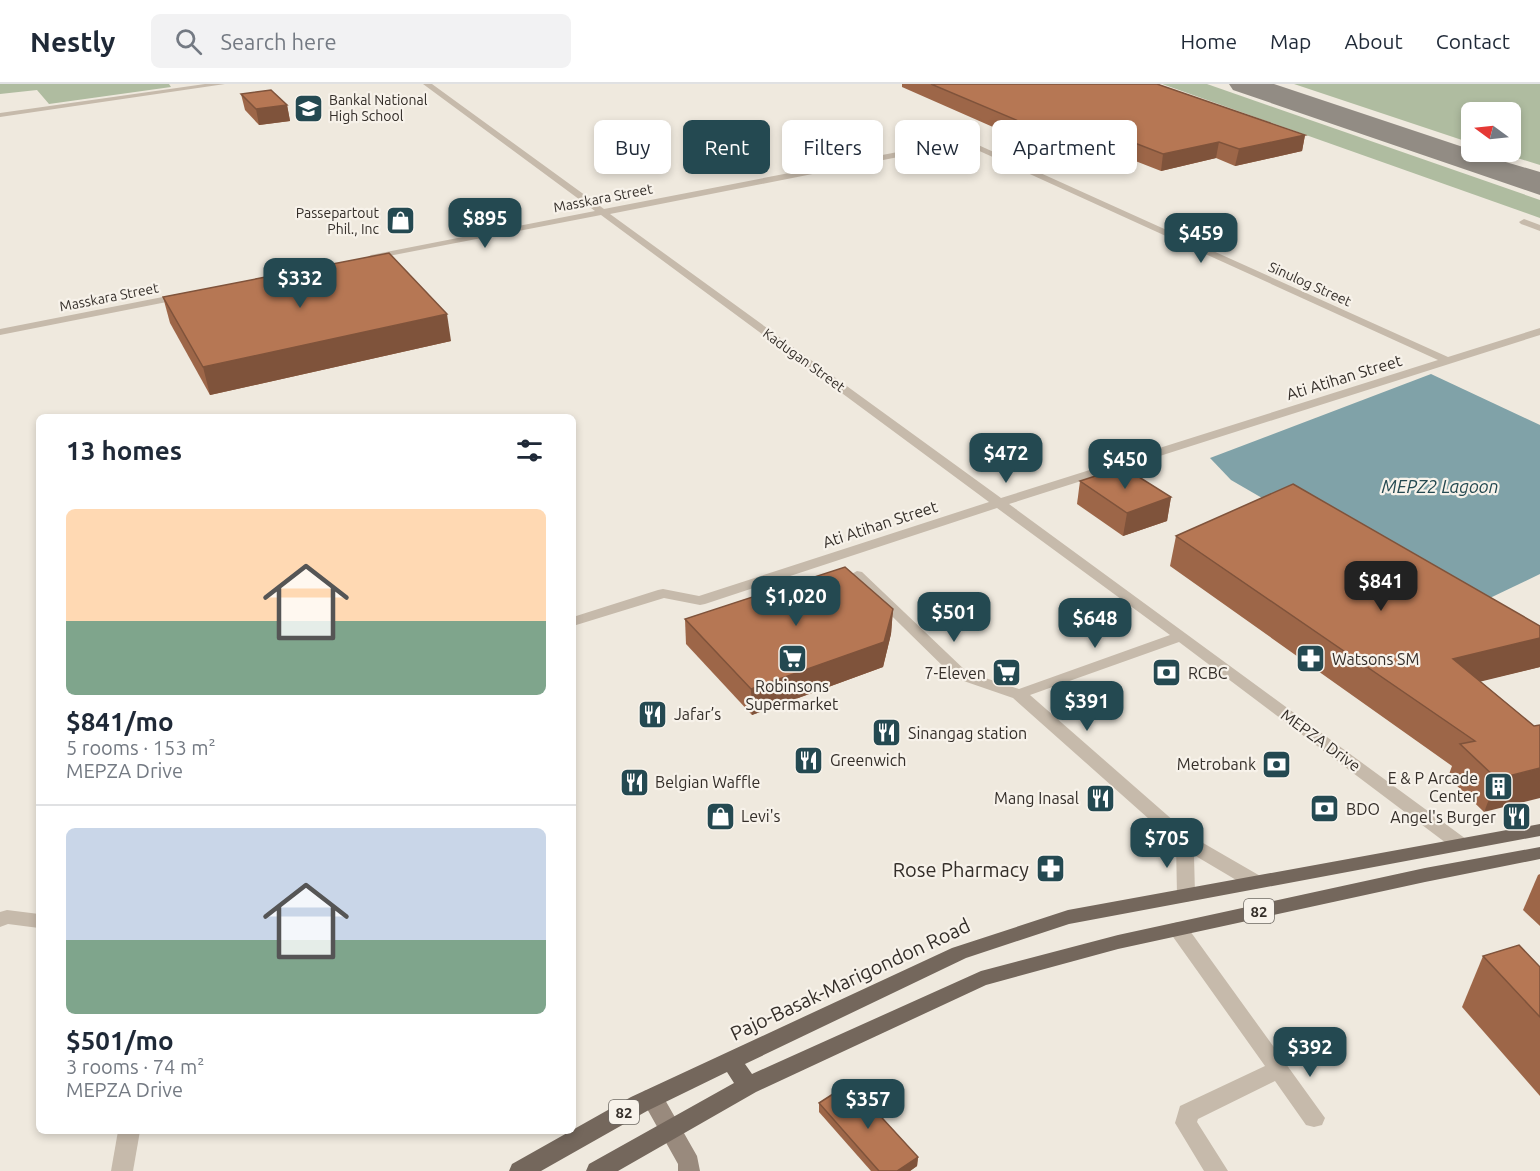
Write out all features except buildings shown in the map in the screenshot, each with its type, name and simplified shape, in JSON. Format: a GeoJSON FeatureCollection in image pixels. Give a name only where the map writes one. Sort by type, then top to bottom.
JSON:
{"type":"FeatureCollection","features":[{"type":"Feature","properties":{"kind":"main road","name":"Pajo-Basak-Marigondon Road"},"geometry":{"type":"LineString","coordinates":[[520,1171],[652,1098],[959,952],[1068,917],[1540,830]]}},
{"type":"Feature","properties":{"kind":"main road","name":"82"},"geometry":{"type":"LineString","coordinates":[[597,1171],[748,1086],[981,979],[1178,928],[1540,853]]}},
{"type":"Feature","properties":{"kind":"main road"},"geometry":{"type":"LineString","coordinates":[[731,1060],[748,1086]]}},
{"type":"Feature","properties":{"kind":"street"},"geometry":{"type":"LineString","coordinates":[[0,115],[220,84]]}},
{"type":"Feature","properties":{"kind":"street","name":"Kadugan Street"},"geometry":{"type":"LineString","coordinates":[[427,84],[1181,636]]}},
{"type":"Feature","properties":{"kind":"street","name":"Sinulog Street"},"geometry":{"type":"LineString","coordinates":[[980,148],[1449,361]]}},
{"type":"Feature","properties":{"kind":"street","name":"Masskara Street"},"geometry":{"type":"LineString","coordinates":[[363,260],[895,155]]}},
{"type":"Feature","properties":{"kind":"street"},"geometry":{"type":"LineString","coordinates":[[1524,222],[1540,228]]}},
{"type":"Feature","properties":{"kind":"street","name":"Masskara Street"},"geometry":{"type":"LineString","coordinates":[[0,332],[191,294]]}},
{"type":"Feature","properties":{"kind":"street","name":"Ati Atihan Street"},"geometry":{"type":"LineString","coordinates":[[576,621],[663,593],[700,601],[999,503],[1540,331]]}},
{"type":"Feature","properties":{"kind":"street"},"geometry":{"type":"LineString","coordinates":[[857,575],[922,634],[961,675],[1019,694],[1185,841],[1255,882]]}},
{"type":"Feature","properties":{"kind":"street"},"geometry":{"type":"LineString","coordinates":[[1019,694],[1181,636]]}},
{"type":"Feature","properties":{"kind":"street","name":"MEPZA Drive"},"geometry":{"type":"LineString","coordinates":[[1181,636],[1460,844]]}},
{"type":"Feature","properties":{"kind":"street"},"geometry":{"type":"LineString","coordinates":[[1185,841],[1186,895]]}},
{"type":"Feature","properties":{"kind":"street"},"geometry":{"type":"LineString","coordinates":[[0,920],[7,917],[36,921]]}},
{"type":"Feature","properties":{"kind":"street"},"geometry":{"type":"LineString","coordinates":[[1178,928],[1314,1118]]}},
{"type":"Feature","properties":{"kind":"street"},"geometry":{"type":"LineString","coordinates":[[1217,1171],[1186,1124],[1188,1113],[1279,1069]]}},
{"type":"Feature","properties":{"kind":"street"},"geometry":{"type":"LineString","coordinates":[[652,1098],[689,1162],[689,1171]]}},
{"type":"Feature","properties":{"kind":"street"},"geometry":{"type":"LineString","coordinates":[[122,1171],[128,1134]]}},
{"type":"Feature","properties":{"kind":"green space"},"geometry":{"type":"Polygon","coordinates":[[[0,84],[169,84],[171,87],[49,104],[37,90],[0,94],[0,84]]]}},
{"type":"Feature","properties":{"kind":"green space"},"geometry":{"type":"Polygon","coordinates":[[[1162,84],[1207,84],[1540,200],[1540,218],[1162,84]]]}},
{"type":"Feature","properties":{"kind":"green space"},"geometry":{"type":"Polygon","coordinates":[[[1294,84],[1540,84],[1540,165],[1521,159],[1521,102],[1461,102],[1461,140],[1294,84]]]}},
{"type":"Feature","properties":{"kind":"water","name":"MEPZ2 Lagoon"},"geometry":{"type":"Polygon","coordinates":[[[1431,374],[1540,425],[1540,574],[1471,607],[1281,509],[1231,480],[1210,458],[1431,374]]]}},
{"type":"Feature","properties":{"kind":"taxiway"},"geometry":{"type":"LineString","coordinates":[[1244,84],[1540,184]]}},
{"type":"Feature","properties":{"kind":"place","name":"Bankal National High School"},"geometry":{"type":"Point","coordinates":[308,108]}},
{"type":"Feature","properties":{"kind":"place","name":"Passepartout Phil., Inc"},"geometry":{"type":"Point","coordinates":[400,221]}},
{"type":"Feature","properties":{"kind":"place","name":"Robinsons Supermarket"},"geometry":{"type":"Point","coordinates":[792,658]}},
{"type":"Feature","properties":{"kind":"place","name":"Watsons SM"},"geometry":{"type":"Point","coordinates":[1311,659]}},
{"type":"Feature","properties":{"kind":"place","name":"7-Eleven"},"geometry":{"type":"Point","coordinates":[1007,673]}},
{"type":"Feature","properties":{"kind":"place","name":"RCBC"},"geometry":{"type":"Point","coordinates":[1167,673]}},
{"type":"Feature","properties":{"kind":"place","name":"Jafar’s"},"geometry":{"type":"Point","coordinates":[653,714]}},
{"type":"Feature","properties":{"kind":"place","name":"Sinangag station"},"geometry":{"type":"Point","coordinates":[887,733]}},
{"type":"Feature","properties":{"kind":"place","name":"Greenwich"},"geometry":{"type":"Point","coordinates":[809,760]}},
{"type":"Feature","properties":{"kind":"place","name":"Metrobank"},"geometry":{"type":"Point","coordinates":[1277,764]}},
{"type":"Feature","properties":{"kind":"place","name":"Belgian Waffle"},"geometry":{"type":"Point","coordinates":[634,782]}},
{"type":"Feature","properties":{"kind":"place","name":"E & P Arcade Center"},"geometry":{"type":"Point","coordinates":[1499,787]}},
{"type":"Feature","properties":{"kind":"place","name":"Mang Inasal"},"geometry":{"type":"Point","coordinates":[1100,798]}},
{"type":"Feature","properties":{"kind":"place","name":"BDO"},"geometry":{"type":"Point","coordinates":[1325,809]}},
{"type":"Feature","properties":{"kind":"place","name":"Levi's"},"geometry":{"type":"Point","coordinates":[720,816]}},
{"type":"Feature","properties":{"kind":"place","name":"Angel's Burger"},"geometry":{"type":"Point","coordinates":[1517,817]}},
{"type":"Feature","properties":{"kind":"place","name":"Rose Pharmacy"},"geometry":{"type":"Point","coordinates":[1050,869]}}]}
